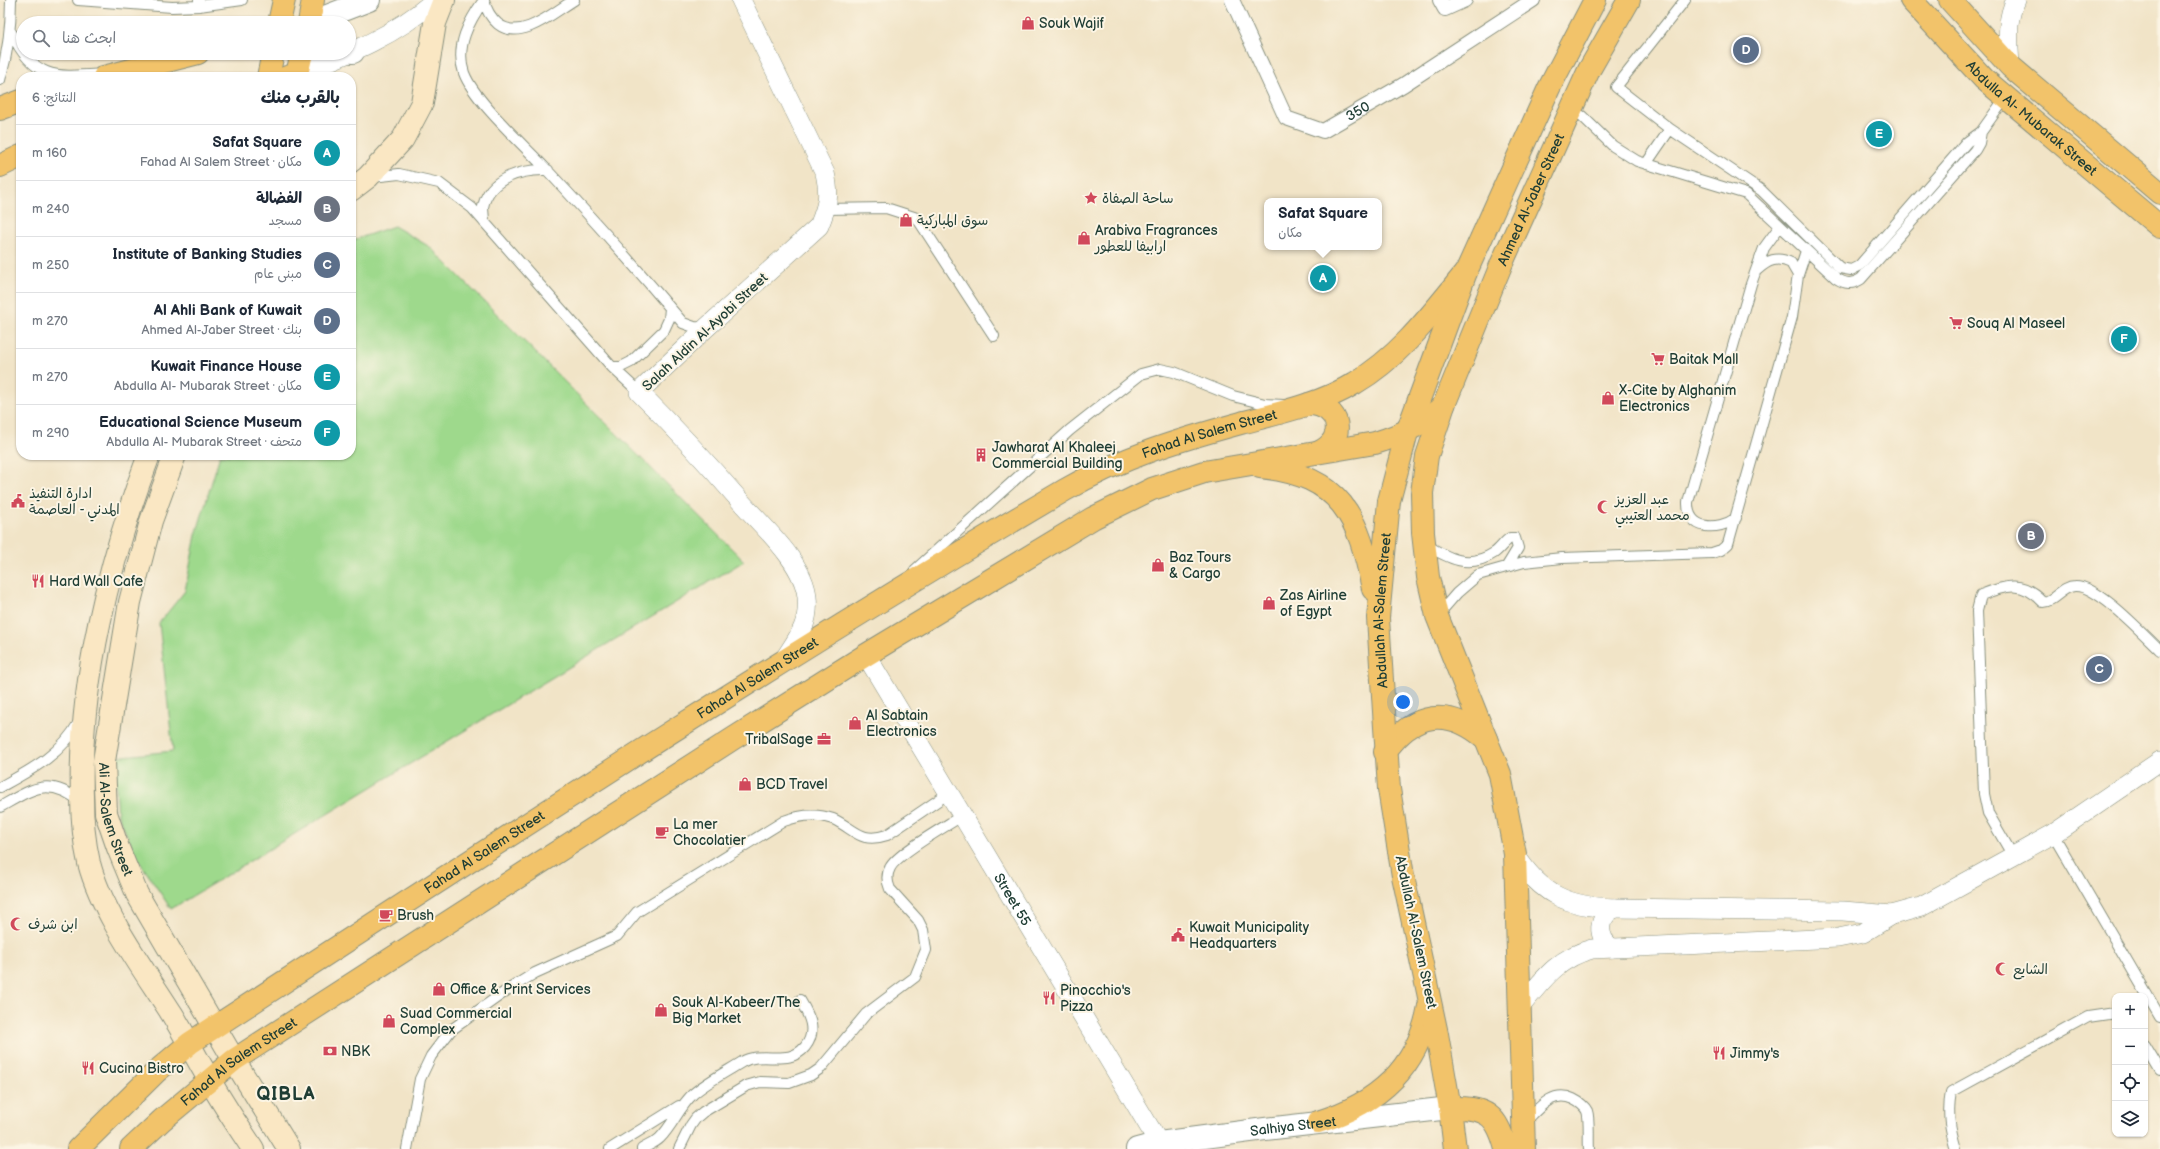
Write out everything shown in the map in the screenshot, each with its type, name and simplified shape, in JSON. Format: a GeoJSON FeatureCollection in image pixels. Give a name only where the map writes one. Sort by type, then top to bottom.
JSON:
{"type":"FeatureCollection","features":[{"type":"Feature","properties":{"kind":"main road"},"geometry":{"type":"LineString","coordinates":[[281,16],[284,0]]}},
{"type":"Feature","properties":{"kind":"main road"},"geometry":{"type":"LineString","coordinates":[[356,186],[368,177],[404,139],[422,103],[435,23],[444,0]]}},
{"type":"Feature","properties":{"kind":"main road","name":"Ahmed Al-Jaber Street"},"geometry":{"type":"LineString","coordinates":[[1466,272],[1552,82],[1595,0]]}},
{"type":"Feature","properties":{"kind":"main road","name":"Ahmed Al-Jaber Street"},"geometry":{"type":"LineString","coordinates":[[1444,405],[1501,265],[1570,111],[1592,64],[1629,0]]}},
{"type":"Feature","properties":{"kind":"main road","name":"Abdulla Al- Mubarak Street"},"geometry":{"type":"LineString","coordinates":[[1911,0],[1984,79],[2160,227]]}},
{"type":"Feature","properties":{"kind":"main road","name":"Abdulla Al- Mubarak Street"},"geometry":{"type":"LineString","coordinates":[[1950,0],[2010,66],[2160,193]]}},
{"type":"Feature","properties":{"kind":"main road"},"geometry":{"type":"LineString","coordinates":[[122,72],[170,60]]}},
{"type":"Feature","properties":{"kind":"main road"},"geometry":{"type":"LineString","coordinates":[[269,72],[272,60]]}},
{"type":"Feature","properties":{"kind":"main road"},"geometry":{"type":"LineString","coordinates":[[295,72],[299,60]]}},
{"type":"Feature","properties":{"kind":"main road"},"geometry":{"type":"LineString","coordinates":[[0,109],[16,103]]}},
{"type":"Feature","properties":{"kind":"main road","name":"Fahad Al Salem Street"},"geometry":{"type":"LineString","coordinates":[[78,1149],[157,1071],[190,1043],[215,1026],[782,663],[1068,488],[1136,454],[1304,405],[1356,383],[1390,358],[1408,340],[1466,272]]}},
{"type":"Feature","properties":{"kind":"main road","name":"Abdullah Al-Salem Street"},"geometry":{"type":"LineString","coordinates":[[1455,1149],[1450,1108],[1430,997],[1403,876],[1389,789],[1385,752],[1378,618],[1389,501],[1407,432],[1466,272]]}},
{"type":"Feature","properties":{"kind":"main road"},"geometry":{"type":"LineString","coordinates":[[1304,405],[1317,404],[1330,411],[1337,424],[1335,438],[1326,449],[1319,452]]}},
{"type":"Feature","properties":{"kind":"main road"},"geometry":{"type":"LineString","coordinates":[[1444,405],[1427,456],[1422,493],[1424,544],[1428,577],[1437,616],[1500,774],[1515,854],[1524,1149]]}},
{"type":"Feature","properties":{"kind":"main road","name":"Fahad Al Salem Street"},"geometry":{"type":"LineString","coordinates":[[132,1149],[209,1080],[234,1060],[580,836],[866,655],[1093,518],[1128,500],[1180,479],[1235,465],[1376,443],[1407,432],[1427,420],[1444,405]]}},
{"type":"Feature","properties":{"kind":"main road","name":"Ali Al-Salem Street"},"geometry":{"type":"LineString","coordinates":[[147,460],[127,515],[114,562],[91,671],[85,709],[81,772],[82,803],[89,863],[103,900],[190,1043],[209,1080],[253,1149]]}},
{"type":"Feature","properties":{"kind":"main road","name":"Ali Al-Salem Street"},"geometry":{"type":"LineString","coordinates":[[173,460],[151,521],[130,602],[104,761],[106,813],[118,848],[137,894],[234,1060],[289,1149]]}},
{"type":"Feature","properties":{"kind":"main road"},"geometry":{"type":"LineString","coordinates":[[1235,465],[1284,470],[1320,485],[1339,500],[1352,518],[1367,558],[1378,618]]}},
{"type":"Feature","properties":{"kind":"main road"},"geometry":{"type":"LineString","coordinates":[[1385,752],[1396,735],[1413,723],[1432,718],[1452,718],[1471,726],[1486,739]]}},
{"type":"Feature","properties":{"kind":"main road"},"geometry":{"type":"LineString","coordinates":[[1318,1122],[1354,1109],[1374,1097],[1392,1081],[1407,1063],[1419,1043],[1426,1020],[1430,997]]}},
{"type":"Feature","properties":{"kind":"main road"},"geometry":{"type":"LineString","coordinates":[[1450,1108],[1472,1108],[1484,1112],[1501,1130],[1506,1149]]}},
{"type":"Feature","properties":{"kind":"street"},"geometry":{"type":"LineString","coordinates":[[318,16],[369,0]]}},
{"type":"Feature","properties":{"kind":"street"},"geometry":{"type":"LineString","coordinates":[[356,49],[412,20],[435,0]]}},
{"type":"Feature","properties":{"kind":"street","name":"Salah Aldin Al-Ayobi Street"},"geometry":{"type":"LineString","coordinates":[[741,0],[825,173],[829,192],[826,209],[819,226],[706,328],[639,392],[686,439],[783,550],[802,579],[807,596],[806,622],[782,663]]}},
{"type":"Feature","properties":{"kind":"street","name":"350"},"geometry":{"type":"LineString","coordinates":[[1232,0],[1286,118],[1323,131],[1403,85],[1533,0]]}},
{"type":"Feature","properties":{"kind":"street"},"geometry":{"type":"LineString","coordinates":[[1440,0],[1445,9],[1465,0]]}},
{"type":"Feature","properties":{"kind":"street"},"geometry":{"type":"LineString","coordinates":[[2010,66],[2008,34],[2010,12],[2016,0]]}},
{"type":"Feature","properties":{"kind":"street"},"geometry":{"type":"LineString","coordinates":[[303,72],[332,60]]}},
{"type":"Feature","properties":{"kind":"street","name":"Street 55"},"geometry":{"type":"LineString","coordinates":[[866,655],[963,815],[1159,1146]]}},
{"type":"Feature","properties":{"kind":"street"},"geometry":{"type":"LineString","coordinates":[[1520,1007],[1546,976],[1574,954],[1592,949],[1838,938],[1863,933],[1875,927],[1892,915],[1921,907],[2053,834],[2160,760]]}},
{"type":"Feature","properties":{"kind":"street"},"geometry":{"type":"LineString","coordinates":[[1515,854],[1531,876],[1541,886],[1558,898],[1578,905],[1615,908],[1843,911],[1892,915]]}},
{"type":"Feature","properties":{"kind":"street"},"geometry":{"type":"LineString","coordinates":[[1612,948],[1603,938],[1600,925],[1605,915],[1615,908]]}},
{"type":"Feature","properties":{"kind":"street","name":"Salhiya Street"},"geometry":{"type":"LineString","coordinates":[[1137,1149],[1318,1122],[1450,1108]]}},
{"type":"Feature","properties":{"kind":"lane"},"geometry":{"type":"LineString","coordinates":[[0,80],[8,54],[11,32],[11,0]]}},
{"type":"Feature","properties":{"kind":"lane"},"geometry":{"type":"LineString","coordinates":[[78,0],[172,7],[242,0]]}},
{"type":"Feature","properties":{"kind":"lane"},"geometry":{"type":"LineString","coordinates":[[484,0],[486,8],[492,19],[503,28],[517,30],[532,25],[574,0]]}},
{"type":"Feature","properties":{"kind":"lane"},"geometry":{"type":"LineString","coordinates":[[484,0],[469,20],[462,39],[464,73],[481,99],[548,170],[683,323],[694,327],[706,328]]}},
{"type":"Feature","properties":{"kind":"lane"},"geometry":{"type":"LineString","coordinates":[[1685,0],[1616,87],[1670,129],[1768,196],[1840,268],[1847,270],[1859,266],[1967,142],[1982,132]]}},
{"type":"Feature","properties":{"kind":"lane"},"geometry":{"type":"LineString","coordinates":[[11,32],[16,42]]}},
{"type":"Feature","properties":{"kind":"lane"},"geometry":{"type":"LineString","coordinates":[[29,60],[42,72]]}},
{"type":"Feature","properties":{"kind":"lane"},"geometry":{"type":"LineString","coordinates":[[1570,111],[1582,116],[1604,138],[1623,153],[1646,164],[1746,194],[1797,244],[1841,281],[1851,283],[1861,279],[1975,150],[1982,132],[2006,97]]}},
{"type":"Feature","properties":{"kind":"lane"},"geometry":{"type":"LineString","coordinates":[[1646,164],[1670,129]]}},
{"type":"Feature","properties":{"kind":"lane"},"geometry":{"type":"LineString","coordinates":[[484,222],[483,207],[488,196],[497,184],[512,174],[531,170],[548,170]]}},
{"type":"Feature","properties":{"kind":"lane"},"geometry":{"type":"LineString","coordinates":[[368,177],[399,174],[439,183],[472,208],[612,368],[639,392]]}},
{"type":"Feature","properties":{"kind":"lane"},"geometry":{"type":"LineString","coordinates":[[1746,194],[1754,186]]}},
{"type":"Feature","properties":{"kind":"lane"},"geometry":{"type":"LineString","coordinates":[[826,209],[886,208],[917,218],[994,336]]}},
{"type":"Feature","properties":{"kind":"lane"},"geometry":{"type":"LineString","coordinates":[[1736,518],[1730,522],[1719,525],[1705,526],[1693,520],[1688,513],[1688,502],[1751,284],[1764,248],[1780,226]]}},
{"type":"Feature","properties":{"kind":"lane"},"geometry":{"type":"LineString","coordinates":[[1797,244],[1835,263]]}},
{"type":"Feature","properties":{"kind":"lane"},"geometry":{"type":"LineString","coordinates":[[1437,616],[1457,593],[1478,575],[1507,566],[1524,562],[1562,558],[1712,553],[1721,550],[1728,544],[1792,317],[1798,276],[1806,251]]}},
{"type":"Feature","properties":{"kind":"lane"},"geometry":{"type":"LineString","coordinates":[[1757,270],[1770,260],[1776,258],[1791,263],[1798,276]]}},
{"type":"Feature","properties":{"kind":"lane"},"geometry":{"type":"LineString","coordinates":[[612,368],[621,367],[632,362],[664,330],[669,320],[670,308]]}},
{"type":"Feature","properties":{"kind":"lane"},"geometry":{"type":"LineString","coordinates":[[877,605],[1070,430],[1141,374],[1160,369],[1174,372],[1233,396],[1265,404],[1304,405]]}},
{"type":"Feature","properties":{"kind":"lane"},"geometry":{"type":"LineString","coordinates":[[1424,544],[1446,557],[1464,562],[1480,560],[1495,552],[1510,538],[1515,538],[1518,548],[1507,566]]}},
{"type":"Feature","properties":{"kind":"lane"},"geometry":{"type":"LineString","coordinates":[[2013,856],[1988,813],[1984,794],[1978,611],[1982,595],[2002,586],[2018,586],[2037,596],[2043,602],[2048,602],[2059,592],[2074,586],[2092,591],[2118,610],[2160,650]]}},
{"type":"Feature","properties":{"kind":"lane"},"geometry":{"type":"LineString","coordinates":[[0,787],[33,769],[58,750],[75,729],[85,709]]}},
{"type":"Feature","properties":{"kind":"lane"},"geometry":{"type":"LineString","coordinates":[[0,806],[31,789],[47,786],[64,790],[82,803]]}},
{"type":"Feature","properties":{"kind":"lane"},"geometry":{"type":"LineString","coordinates":[[407,1149],[420,1079],[431,1056],[451,1030],[506,991],[568,957],[617,936],[637,912],[784,821],[809,815],[821,816],[834,820],[863,837],[879,837],[887,834],[949,793]]}},
{"type":"Feature","properties":{"kind":"lane"},"geometry":{"type":"LineString","coordinates":[[679,1149],[690,1125],[696,1118],[703,1112],[746,1086],[760,1082],[789,1083],[811,1075],[821,1068],[866,1014],[915,977],[923,960],[925,940],[918,920],[890,889],[888,882],[889,869],[898,858],[963,815]]}},
{"type":"Feature","properties":{"kind":"lane"},"geometry":{"type":"LineString","coordinates":[[2053,834],[2160,1017]]}},
{"type":"Feature","properties":{"kind":"lane"},"geometry":{"type":"LineString","coordinates":[[642,1149],[659,1138],[694,1093],[744,1061],[763,1057],[787,1058],[800,1052],[806,1046],[812,1032],[810,1017],[800,1000]]}},
{"type":"Feature","properties":{"kind":"lane"},"geometry":{"type":"LineString","coordinates":[[1956,1149],[1949,1122],[1948,1108],[1951,1092],[2088,1017],[2112,1013]]}},
{"type":"Feature","properties":{"kind":"lane"},"geometry":{"type":"LineString","coordinates":[[2148,1050],[2160,1070]]}},
{"type":"Feature","properties":{"kind":"lane"},"geometry":{"type":"LineString","coordinates":[[1523,1125],[1543,1103],[1552,1098],[1567,1096],[1580,1102],[1587,1112],[1589,1149]]}},
{"type":"Feature","properties":{"kind":"lane"},"geometry":{"type":"LineString","coordinates":[[610,1149],[686,1102]]}},
{"type":"Feature","properties":{"kind":"green space"},"geometry":{"type":"Polygon","coordinates":[[[394,226],[430,247],[744,561],[171,909],[137,858],[118,815],[114,757],[173,751],[159,623],[185,591],[196,535],[218,460],[356,460],[356,239],[394,226]]]}},
{"type":"Feature","properties":{"kind":"place","name":"Souk Wajif"},"geometry":{"type":"Point","coordinates":[1028,23]}},
{"type":"Feature","properties":{"kind":"place","name":"Al Ahli Bank of Kuwait"},"geometry":{"type":"Point","coordinates":[1746,50]}},
{"type":"Feature","properties":{"kind":"place","name":"Kuwait Finance House"},"geometry":{"type":"Point","coordinates":[1879,134]}},
{"type":"Feature","properties":{"kind":"place","name":"ساحة الصفاة"},"geometry":{"type":"Point","coordinates":[1091,198]}},
{"type":"Feature","properties":{"kind":"place","name":"سوق المباركية"},"geometry":{"type":"Point","coordinates":[906,220]}},
{"type":"Feature","properties":{"kind":"place","name":"Arabiva Fragrances ارابيفا للعطور"},"geometry":{"type":"Point","coordinates":[1084,238]}},
{"type":"Feature","properties":{"kind":"place","name":"Safat Square"},"geometry":{"type":"Point","coordinates":[1323,278]}},
{"type":"Feature","properties":{"kind":"place","name":"Souq Al Maseel"},"geometry":{"type":"Point","coordinates":[1956,323]}},
{"type":"Feature","properties":{"kind":"place","name":"Educational Science Museum"},"geometry":{"type":"Point","coordinates":[2124,339]}},
{"type":"Feature","properties":{"kind":"place","name":"Baitak Mall"},"geometry":{"type":"Point","coordinates":[1658,359]}},
{"type":"Feature","properties":{"kind":"place","name":"X-Cite by Alghanim Electronics"},"geometry":{"type":"Point","coordinates":[1608,398]}},
{"type":"Feature","properties":{"kind":"place","name":"Jawharat Al Khaleej Commercial Building"},"geometry":{"type":"Point","coordinates":[981,455]}},
{"type":"Feature","properties":{"kind":"place","name":"ادارة التنفيذ المدني - العاصمة"},"geometry":{"type":"Point","coordinates":[18,501]}},
{"type":"Feature","properties":{"kind":"place","name":"عبد العزيز محمد العتيبي"},"geometry":{"type":"Point","coordinates":[1604,507]}},
{"type":"Feature","properties":{"kind":"place","name":"الفضالة"},"geometry":{"type":"Point","coordinates":[2031,536]}},
{"type":"Feature","properties":{"kind":"place","name":"Baz Tours & Cargo"},"geometry":{"type":"Point","coordinates":[1158,565]}},
{"type":"Feature","properties":{"kind":"place","name":"Hard Wall Cafe"},"geometry":{"type":"Point","coordinates":[38,581]}},
{"type":"Feature","properties":{"kind":"place","name":"Zas Airline of Egypt"},"geometry":{"type":"Point","coordinates":[1269,603]}},
{"type":"Feature","properties":{"kind":"place","name":"Institute of Banking Studies"},"geometry":{"type":"Point","coordinates":[2099,669]}},
{"type":"Feature","properties":{"kind":"place","name":"Al Sabtain Electronics"},"geometry":{"type":"Point","coordinates":[855,723]}},
{"type":"Feature","properties":{"kind":"place","name":"TribalSage"},"geometry":{"type":"Point","coordinates":[824,739]}},
{"type":"Feature","properties":{"kind":"place","name":"BCD Travel"},"geometry":{"type":"Point","coordinates":[745,784]}},
{"type":"Feature","properties":{"kind":"place","name":"La mer Chocolatier"},"geometry":{"type":"Point","coordinates":[662,832]}},
{"type":"Feature","properties":{"kind":"place","name":"Brush"},"geometry":{"type":"Point","coordinates":[386,915]}},
{"type":"Feature","properties":{"kind":"place","name":"ابن شرف"},"geometry":{"type":"Point","coordinates":[17,924]}},
{"type":"Feature","properties":{"kind":"place","name":"Kuwait Municipality Headquarters"},"geometry":{"type":"Point","coordinates":[1178,935]}},
{"type":"Feature","properties":{"kind":"place","name":"الشايع"},"geometry":{"type":"Point","coordinates":[2002,969]}},
{"type":"Feature","properties":{"kind":"place","name":"Office & Print Services"},"geometry":{"type":"Point","coordinates":[439,989]}},
{"type":"Feature","properties":{"kind":"place","name":"Pinocchio's Pizza"},"geometry":{"type":"Point","coordinates":[1049,998]}},
{"type":"Feature","properties":{"kind":"place","name":"Souk Al-Kabeer/The Big Market"},"geometry":{"type":"Point","coordinates":[661,1010]}},
{"type":"Feature","properties":{"kind":"place","name":"Suad Commercial Complex"},"geometry":{"type":"Point","coordinates":[389,1021]}},
{"type":"Feature","properties":{"kind":"place","name":"NBK"},"geometry":{"type":"Point","coordinates":[330,1051]}},
{"type":"Feature","properties":{"kind":"place","name":"Jimmy's"},"geometry":{"type":"Point","coordinates":[1719,1053]}},
{"type":"Feature","properties":{"kind":"place","name":"Cucina Bistro"},"geometry":{"type":"Point","coordinates":[88,1068]}},
{"type":"Feature","properties":{"kind":"district","name":"QIBLA"},"geometry":{"type":"Point","coordinates":[286,1094]}}]}
